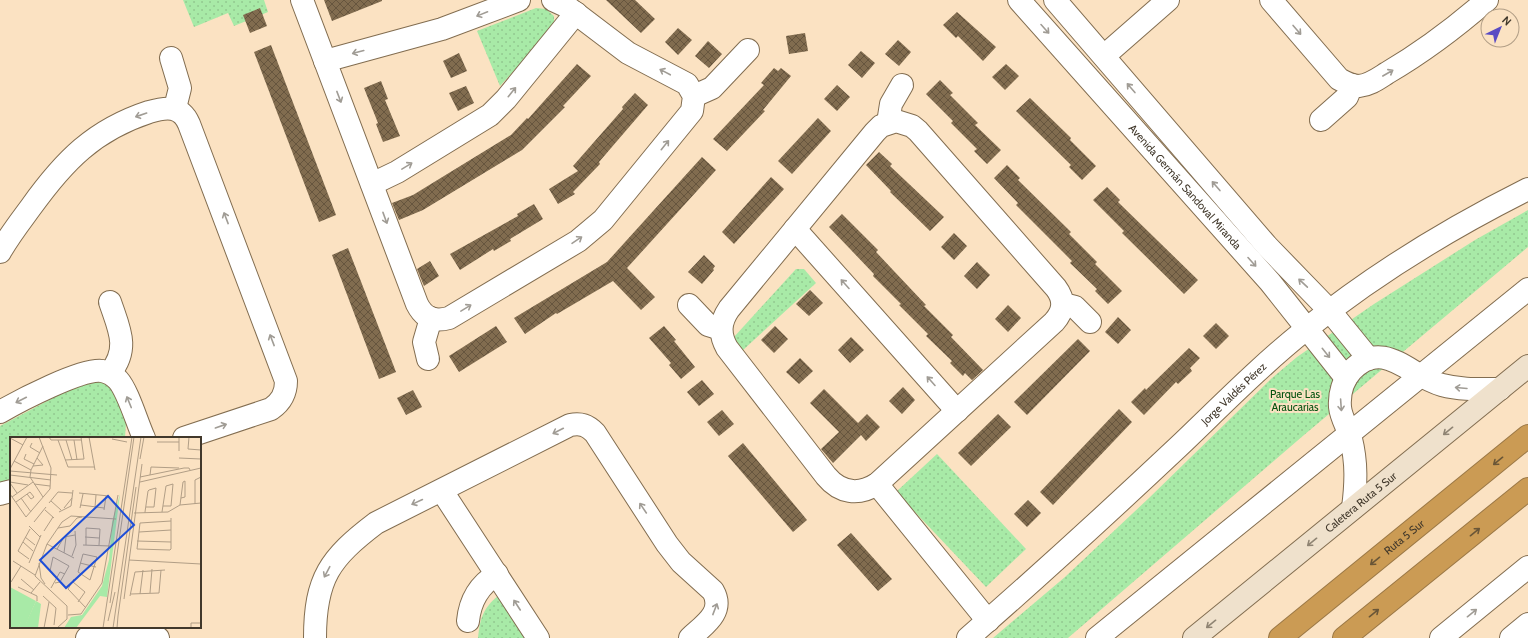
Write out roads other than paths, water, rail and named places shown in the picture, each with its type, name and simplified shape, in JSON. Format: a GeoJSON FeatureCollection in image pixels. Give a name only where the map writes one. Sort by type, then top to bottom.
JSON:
{"type":"FeatureCollection","features":[{"type":"Feature","properties":{"kind":"highway","name":"Ruta 5 Sur"},"geometry":{"type":"LineString","coordinates":[[1280,638],[1528,436]]}},
{"type":"Feature","properties":{"kind":"highway"},"geometry":{"type":"LineString","coordinates":[[1344,638],[1528,489]]}},
{"type":"Feature","properties":{"kind":"main road","name":"Caletera Ruta 5 Sur"},"geometry":{"type":"LineString","coordinates":[[1194,638],[1528,366]]}},
{"type":"Feature","properties":{"kind":"street"},"geometry":{"type":"LineString","coordinates":[[302,0],[417,304],[425,315],[437,320],[449,318],[578,241],[594,229],[612,210],[688,117],[694,104],[694,96],[687,84],[628,53],[576,13],[553,0]]}},
{"type":"Feature","properties":{"kind":"street"},"geometry":{"type":"LineString","coordinates":[[325,61],[442,29],[518,0]]}},
{"type":"Feature","properties":{"kind":"street","name":"Avenida Germán Sandoval Miranda"},"geometry":{"type":"LineString","coordinates":[[1019,0],[1270,282],[1346,378]]}},
{"type":"Feature","properties":{"kind":"street","name":"Avenida Germán Sandoval Miranda"},"geometry":{"type":"LineString","coordinates":[[1055,0],[1267,246],[1330,311],[1369,359]]}},
{"type":"Feature","properties":{"kind":"street"},"geometry":{"type":"LineString","coordinates":[[1104,56],[1168,0]]}},
{"type":"Feature","properties":{"kind":"street"},"geometry":{"type":"LineString","coordinates":[[1271,0],[1339,79],[1352,85],[1367,84],[1405,63],[1464,20],[1487,0]]}},
{"type":"Feature","properties":{"kind":"street"},"geometry":{"type":"LineString","coordinates":[[372,184],[397,172],[490,115],[506,99],[576,13]]}},
{"type":"Feature","properties":{"kind":"street"},"geometry":{"type":"LineString","coordinates":[[694,96],[712,88],[748,50]]}},
{"type":"Feature","properties":{"kind":"street"},"geometry":{"type":"LineString","coordinates":[[171,58],[180,88],[175,108]]}},
{"type":"Feature","properties":{"kind":"street"},"geometry":{"type":"LineString","coordinates":[[888,122],[891,104],[902,85]]}},
{"type":"Feature","properties":{"kind":"street"},"geometry":{"type":"LineString","coordinates":[[1321,120],[1347,97],[1352,85]]}},
{"type":"Feature","properties":{"kind":"street"},"geometry":{"type":"LineString","coordinates":[[0,252],[51,179],[80,149],[117,125],[137,116],[157,109],[175,108],[182,112],[189,124],[286,381],[286,388],[281,400],[271,409],[187,437]]}},
{"type":"Feature","properties":{"kind":"street"},"geometry":{"type":"LineString","coordinates":[[888,122],[904,122],[918,131],[1056,288],[1060,293],[1063,304],[1062,311],[1054,322],[877,484],[869,489],[853,492],[837,487],[831,482],[727,348],[721,329],[725,315],[729,309],[875,132],[888,122]]}},
{"type":"Feature","properties":{"kind":"street"},"geometry":{"type":"LineString","coordinates":[[1173,174],[1191,157]]}},
{"type":"Feature","properties":{"kind":"street","name":"Jorge Valdés Pérez"},"geometry":{"type":"LineString","coordinates":[[968,638],[1307,329],[1330,311],[1414,253],[1466,222],[1528,189]]}},
{"type":"Feature","properties":{"kind":"street"},"geometry":{"type":"LineString","coordinates":[[795,229],[957,410]]}},
{"type":"Feature","properties":{"kind":"street"},"geometry":{"type":"LineString","coordinates":[[1097,638],[1528,289]]}},
{"type":"Feature","properties":{"kind":"street"},"geometry":{"type":"LineString","coordinates":[[110,302],[122,336],[122,346],[118,361],[110,374]]}},
{"type":"Feature","properties":{"kind":"street"},"geometry":{"type":"LineString","coordinates":[[1063,304],[1075,307],[1090,322]]}},
{"type":"Feature","properties":{"kind":"street"},"geometry":{"type":"LineString","coordinates":[[689,305],[708,326],[721,329]]}},
{"type":"Feature","properties":{"kind":"street"},"geometry":{"type":"LineString","coordinates":[[428,359],[424,342],[431,318]]}},
{"type":"Feature","properties":{"kind":"street"},"geometry":{"type":"LineString","coordinates":[[1353,508],[1356,466],[1349,434],[1340,407],[1340,397],[1346,378],[1356,366],[1369,359],[1378,357],[1396,360],[1420,376],[1438,384],[1458,388],[1500,389]]}},
{"type":"Feature","properties":{"kind":"street"},"geometry":{"type":"LineString","coordinates":[[0,412],[29,396],[71,379],[92,372],[101,371],[110,374],[122,385],[144,437]]}},
{"type":"Feature","properties":{"kind":"street"},"geometry":{"type":"LineString","coordinates":[[314,638],[316,604],[319,590],[331,564],[340,552],[376,522],[442,491],[570,425],[584,425],[590,428],[667,544],[681,562],[713,591],[716,596],[718,603],[715,613],[690,638]]}},
{"type":"Feature","properties":{"kind":"street"},"geometry":{"type":"LineString","coordinates":[[877,484],[988,620]]}},
{"type":"Feature","properties":{"kind":"street"},"geometry":{"type":"LineString","coordinates":[[442,491],[538,638]]}},
{"type":"Feature","properties":{"kind":"street"},"geometry":{"type":"LineString","coordinates":[[0,494],[10,492]]}},
{"type":"Feature","properties":{"kind":"street"},"geometry":{"type":"LineString","coordinates":[[1441,638],[1528,567]]}},
{"type":"Feature","properties":{"kind":"street"},"geometry":{"type":"LineString","coordinates":[[468,621],[471,604],[477,592],[497,574]]}},
{"type":"Feature","properties":{"kind":"street"},"geometry":{"type":"LineString","coordinates":[[1511,638],[1528,624]]}},
{"type":"Feature","properties":{"kind":"street"},"geometry":{"type":"LineString","coordinates":[[86,638],[131,628],[141,629],[158,638],[166,628]]}},
{"type":"Feature","properties":{"kind":"park label","name":"Parque Las Araucarias"},"geometry":{"type":"Point","coordinates":[1295,400]}}]}
